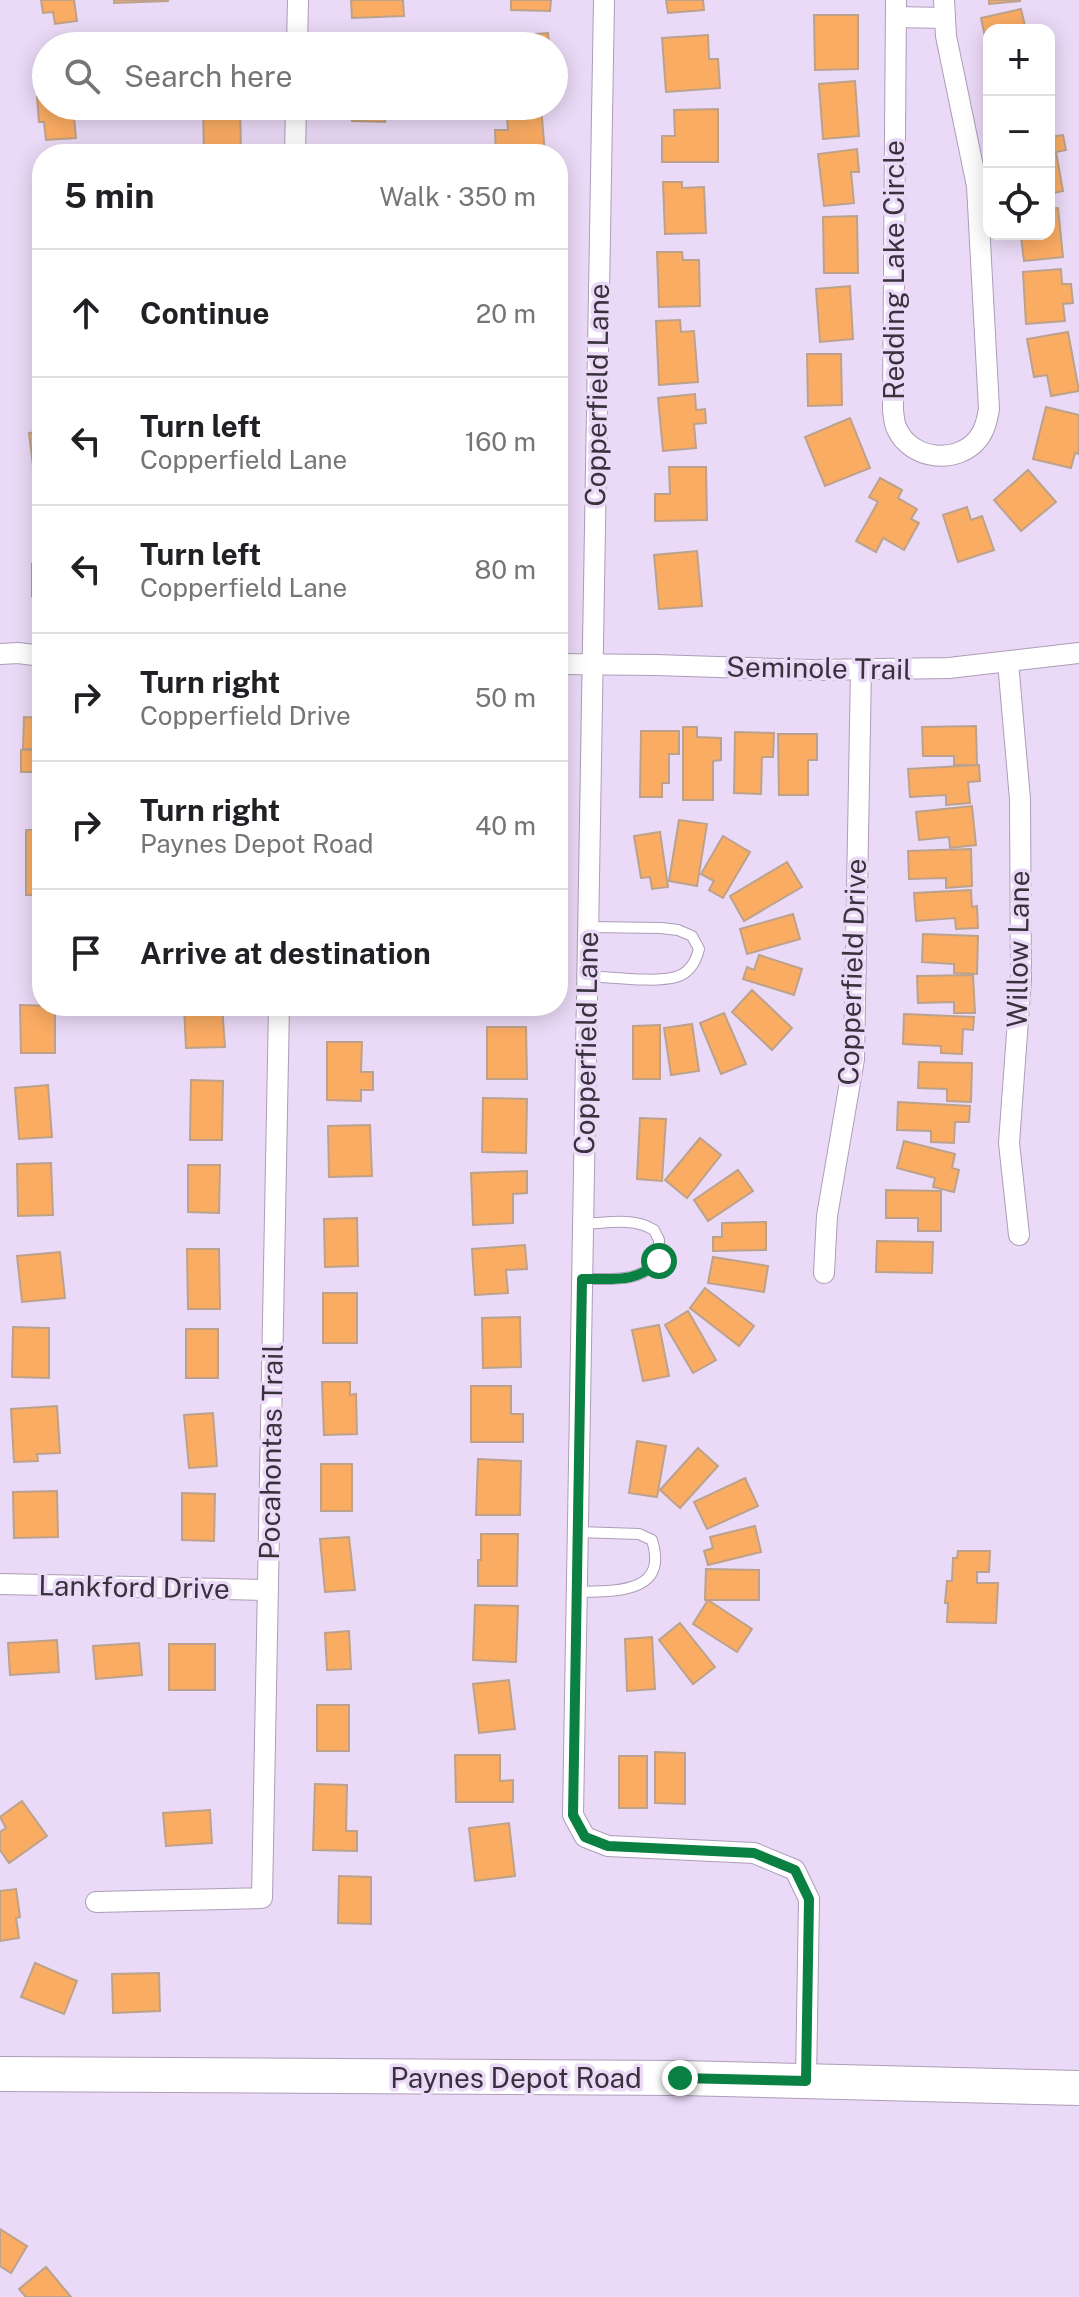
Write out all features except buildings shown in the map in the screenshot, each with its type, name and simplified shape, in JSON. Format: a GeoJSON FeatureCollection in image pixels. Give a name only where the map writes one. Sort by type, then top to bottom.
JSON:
{"type":"FeatureCollection","features":[{"type":"Feature","properties":{"kind":"main road","name":"Paynes Depot Road"},"geometry":{"type":"LineString","coordinates":[[0,2074],[680,2078],[1079,2088]]}},
{"type":"Feature","properties":{"kind":"street"},"geometry":{"type":"LineString","coordinates":[[297,32],[298,0]]}},
{"type":"Feature","properties":{"kind":"street","name":"Copperfield Lane"},"geometry":{"type":"LineString","coordinates":[[604,0],[573,1815],[585,1837],[608,1846],[754,1853],[795,1870],[808,1897],[806,2081]]}},
{"type":"Feature","properties":{"kind":"street"},"geometry":{"type":"LineString","coordinates":[[896,9],[945,9]]}},
{"type":"Feature","properties":{"kind":"street","name":"Redding Lake Circle"},"geometry":{"type":"LineString","coordinates":[[896,9],[893,411],[897,429],[904,440],[930,456],[964,451],[977,441],[986,426],[989,409],[977,186],[946,36],[945,9]]}},
{"type":"Feature","properties":{"kind":"street"},"geometry":{"type":"LineString","coordinates":[[295,144],[296,120]]}},
{"type":"Feature","properties":{"kind":"street","name":"Seminole Trail"},"geometry":{"type":"LineString","coordinates":[[568,664],[949,668],[1079,653]]}},
{"type":"Feature","properties":{"kind":"street"},"geometry":{"type":"LineString","coordinates":[[0,654],[32,655]]}},
{"type":"Feature","properties":{"kind":"street","name":"Willow Lane"},"geometry":{"type":"LineString","coordinates":[[1008,662],[1020,799],[1021,979],[1009,1143],[1019,1235]]}},
{"type":"Feature","properties":{"kind":"street","name":"Copperfield Drive"},"geometry":{"type":"LineString","coordinates":[[824,1273],[827,1216],[854,1059],[861,669]]}},
{"type":"Feature","properties":{"kind":"street","name":"Pocahontas Trail"},"geometry":{"type":"LineString","coordinates":[[96,1902],[262,1898],[279,1016]]}},
{"type":"Feature","properties":{"kind":"street","name":"Lankford Drive"},"geometry":{"type":"LineString","coordinates":[[0,1584],[268,1590]]}},
{"type":"Feature","properties":{"kind":"lane"},"geometry":{"type":"LineString","coordinates":[[587,976],[679,976],[695,963],[699,949],[692,936],[678,930],[588,927]]}},
{"type":"Feature","properties":{"kind":"lane"},"geometry":{"type":"LineString","coordinates":[[582,1279],[643,1275],[659,1261],[660,1251],[654,1230],[646,1225],[624,1222],[583,1224]]}},
{"type":"Feature","properties":{"kind":"lane"},"geometry":{"type":"LineString","coordinates":[[577,1592],[612,1590],[645,1583],[654,1573],[657,1555],[652,1540],[639,1534],[578,1532]]}},
{"type":"Feature","properties":{"kind":"route"},"geometry":{"type":"LineString","coordinates":[[659,1261],[643,1275],[582,1279],[573,1815],[585,1837],[608,1846],[754,1853],[775,1860],[795,1870],[809,1899],[806,2081],[680,2078]]}}]}
